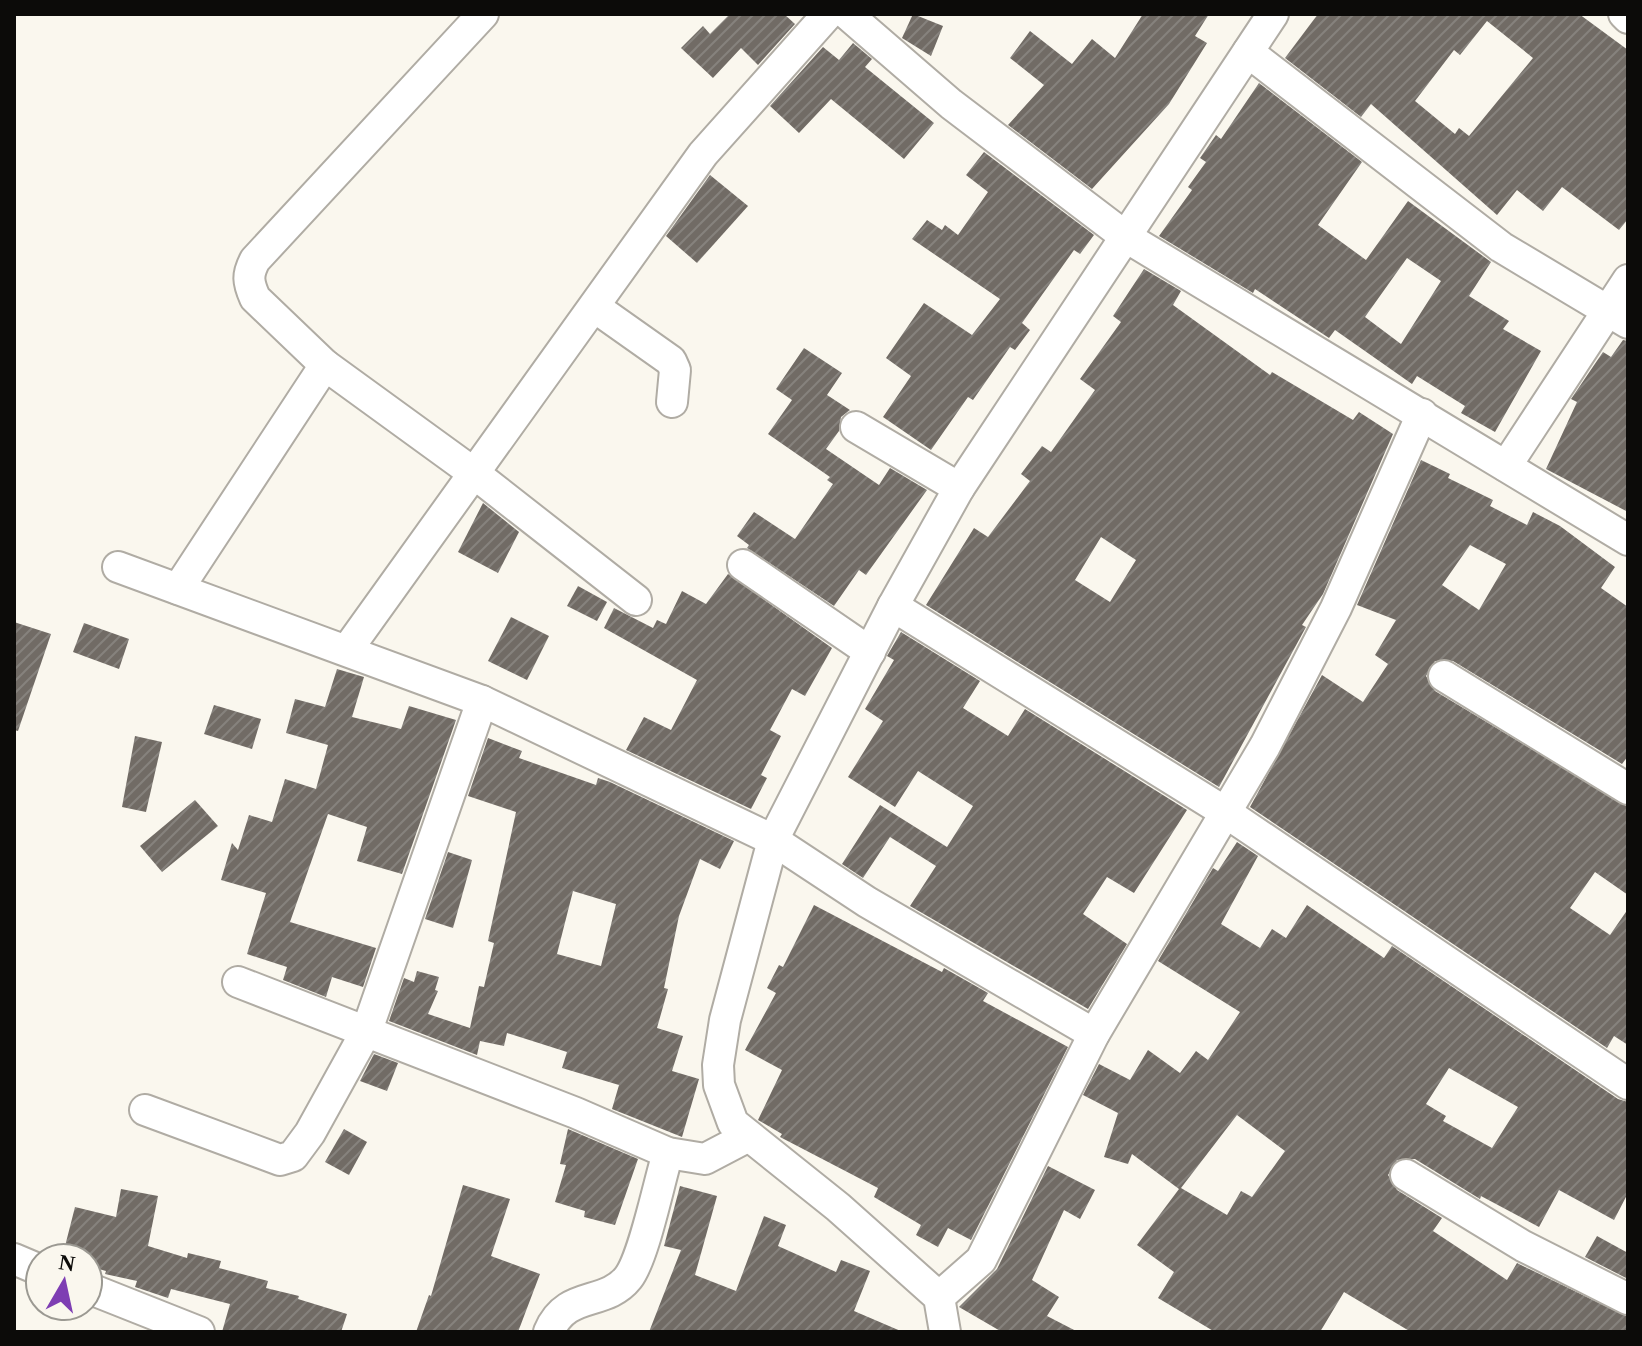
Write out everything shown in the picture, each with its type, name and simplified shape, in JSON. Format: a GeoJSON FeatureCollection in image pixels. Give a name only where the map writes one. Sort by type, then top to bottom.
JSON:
{"type":"FeatureCollection","features":[{"type":"Feature","properties":{"kind":"street"},"geometry":{"type":"LineString","coordinates":[[483,14],[255,260],[248,273],[255,298],[325,365],[475,474],[636,600]]}},
{"type":"Feature","properties":{"kind":"street"},"geometry":{"type":"LineString","coordinates":[[347,650],[596,308],[703,154],[828,14]]}},
{"type":"Feature","properties":{"kind":"street"},"geometry":{"type":"LineString","coordinates":[[847,14],[951,104],[1126,237],[1628,540]]}},
{"type":"Feature","properties":{"kind":"street"},"geometry":{"type":"LineString","coordinates":[[945,1332],[939,1297],[838,1207],[733,1123],[719,1085],[719,1055],[773,840],[893,606],[959,488],[1273,14]]}},
{"type":"Feature","properties":{"kind":"street"},"geometry":{"type":"LineString","coordinates":[[1248,52],[1501,247],[1599,305]]}},
{"type":"Feature","properties":{"kind":"street"},"geometry":{"type":"LineString","coordinates":[[1493,460],[1599,305],[1628,280]]}},
{"type":"Feature","properties":{"kind":"street"},"geometry":{"type":"LineString","coordinates":[[596,308],[671,361],[675,370],[672,402]]}},
{"type":"Feature","properties":{"kind":"street"},"geometry":{"type":"LineString","coordinates":[[178,589],[325,365]]}},
{"type":"Feature","properties":{"kind":"street"},"geometry":{"type":"LineString","coordinates":[[939,1297],[981,1260],[1094,1034],[1265,746],[1336,608],[1422,414]]}},
{"type":"Feature","properties":{"kind":"street"},"geometry":{"type":"LineString","coordinates":[[856,427],[959,488]]}},
{"type":"Feature","properties":{"kind":"street"},"geometry":{"type":"LineString","coordinates":[[743,565],[870,652]]}},
{"type":"Feature","properties":{"kind":"street"},"geometry":{"type":"LineString","coordinates":[[118,567],[482,701],[773,840],[867,902],[1094,1034]]}},
{"type":"Feature","properties":{"kind":"street"},"geometry":{"type":"LineString","coordinates":[[893,606],[1225,812],[1628,1084]]}},
{"type":"Feature","properties":{"kind":"street"},"geometry":{"type":"LineString","coordinates":[[1444,676],[1628,789]]}},
{"type":"Feature","properties":{"kind":"street"},"geometry":{"type":"LineString","coordinates":[[145,1110],[280,1160],[293,1156],[310,1133],[367,1030],[482,701]]}},
{"type":"Feature","properties":{"kind":"street"},"geometry":{"type":"LineString","coordinates":[[238,982],[367,1030],[668,1153],[705,1159],[747,1137]]}},
{"type":"Feature","properties":{"kind":"street"},"geometry":{"type":"LineString","coordinates":[[549,1332],[559,1314],[570,1305],[609,1292],[630,1276],[668,1153]]}},
{"type":"Feature","properties":{"kind":"street"},"geometry":{"type":"LineString","coordinates":[[1406,1175],[1523,1246],[1628,1299]]}},
{"type":"Feature","properties":{"kind":"street"},"geometry":{"type":"LineString","coordinates":[[104,1296],[160,1325],[199,1332]]}},
{"type":"Feature","properties":{"kind":"building"},"geometry":{"type":"Polygon","coordinates":[[[730,14],[784,14],[795,24],[758,65],[741,48],[713,78],[681,48],[703,26],[710,34],[730,14]]]}},
{"type":"Feature","properties":{"kind":"building"},"geometry":{"type":"Polygon","coordinates":[[[913,14],[943,26],[931,56],[902,38],[913,14]]]}},
{"type":"Feature","properties":{"kind":"building"},"geometry":{"type":"Polygon","coordinates":[[[1143,14],[1209,14],[1195,36],[1207,43],[1169,104],[1092,189],[1008,125],[1044,85],[1010,58],[1030,31],[1072,64],[1092,39],[1115,58],[1143,14]]]}},
{"type":"Feature","properties":{"kind":"building"},"geometry":{"type":"Polygon","coordinates":[[[1318,14],[1579,14],[1628,50],[1628,219],[1619,230],[1562,187],[1543,211],[1517,190],[1497,215],[1371,104],[1361,117],[1285,58],[1318,14]],[[1487,21],[1460,55],[1454,50],[1415,101],[1455,134],[1459,128],[1469,136],[1533,58],[1487,21]]]}},
{"type":"Feature","properties":{"kind":"building"},"geometry":{"type":"Polygon","coordinates":[[[853,43],[872,59],[865,67],[934,123],[904,159],[831,99],[799,133],[770,106],[823,47],[839,60],[853,43]]]}},
{"type":"Feature","properties":{"kind":"building"},"geometry":{"type":"Polygon","coordinates":[[[1259,83],[1362,162],[1318,225],[1366,260],[1408,201],[1491,262],[1469,296],[1509,321],[1503,329],[1541,351],[1495,432],[1461,413],[1465,406],[1417,376],[1412,384],[1335,330],[1329,338],[1255,289],[1253,293],[1159,236],[1192,190],[1188,187],[1206,162],[1200,158],[1216,135],[1221,139],[1259,83]],[[1407,258],[1365,317],[1401,344],[1441,281],[1407,258]]]}},
{"type":"Feature","properties":{"kind":"building"},"geometry":{"type":"Polygon","coordinates":[[[984,152],[1094,235],[1080,254],[1074,250],[1022,323],[1030,330],[1015,350],[1010,347],[973,400],[968,397],[931,450],[883,417],[911,376],[886,358],[924,303],[972,335],[1000,299],[912,239],[927,220],[942,230],[945,225],[958,235],[988,192],[966,175],[984,152]]]}},
{"type":"Feature","properties":{"kind":"building"},"geometry":{"type":"Polygon","coordinates":[[[710,175],[748,206],[697,263],[666,236],[710,175]]]}},
{"type":"Feature","properties":{"kind":"building"},"geometry":{"type":"Polygon","coordinates":[[[1144,269],[1181,291],[1173,305],[1270,375],[1272,372],[1353,420],[1359,412],[1393,434],[1323,594],[1302,625],[1306,627],[1219,787],[926,605],[974,528],[988,537],[1030,481],[1021,474],[1042,446],[1051,452],[1095,390],[1080,379],[1121,322],[1113,316],[1144,269]],[[1101,537],[1075,580],[1110,602],[1136,560],[1101,537]]]}},
{"type":"Feature","properties":{"kind":"building"},"geometry":{"type":"Polygon","coordinates":[[[1623,340],[1628,341],[1628,512],[1546,469],[1577,402],[1571,399],[1603,352],[1611,357],[1623,340]]]}},
{"type":"Feature","properties":{"kind":"building"},"geometry":{"type":"Polygon","coordinates":[[[804,348],[842,373],[827,395],[850,410],[841,417],[839,431],[826,449],[879,485],[890,468],[927,490],[866,575],[859,570],[834,606],[747,548],[749,545],[737,536],[754,512],[795,539],[833,484],[827,480],[830,477],[768,434],[792,400],[776,389],[804,348]]]}},
{"type":"Feature","properties":{"kind":"building"},"geometry":{"type":"Polygon","coordinates":[[[1421,460],[1450,474],[1448,478],[1493,500],[1490,506],[1527,525],[1533,512],[1560,526],[1615,567],[1601,588],[1628,607],[1628,756],[1622,764],[1453,661],[1435,661],[1426,676],[1435,691],[1628,807],[1628,895],[1595,872],[1570,908],[1610,935],[1628,909],[1628,1045],[1614,1036],[1607,1048],[1250,807],[1322,675],[1363,702],[1388,664],[1375,655],[1396,620],[1357,605],[1421,460]],[[1470,545],[1442,585],[1479,610],[1506,564],[1470,545]]]}},
{"type":"Feature","properties":{"kind":"building"},"geometry":{"type":"Polygon","coordinates":[[[483,503],[519,532],[498,573],[458,552],[483,503]]]}},
{"type":"Feature","properties":{"kind":"building"},"geometry":{"type":"Polygon","coordinates":[[[728,574],[832,648],[805,696],[792,689],[770,730],[781,736],[761,775],[767,778],[751,809],[626,750],[644,717],[671,730],[697,680],[604,628],[614,608],[653,628],[657,620],[666,624],[682,591],[706,604],[728,574]]]}},
{"type":"Feature","properties":{"kind":"building"},"geometry":{"type":"Polygon","coordinates":[[[578,586],[607,602],[597,621],[567,606],[578,586]]]}},
{"type":"Feature","properties":{"kind":"building"},"geometry":{"type":"Polygon","coordinates":[[[511,617],[549,636],[527,680],[488,661],[511,617]]]}},
{"type":"Feature","properties":{"kind":"building"},"geometry":{"type":"Polygon","coordinates":[[[14,622],[51,634],[18,731],[14,730],[14,622]]]}},
{"type":"Feature","properties":{"kind":"building"},"geometry":{"type":"Polygon","coordinates":[[[84,623],[129,639],[119,669],[73,652],[84,623]]]}},
{"type":"Feature","properties":{"kind":"building"},"geometry":{"type":"Polygon","coordinates":[[[901,632],[980,681],[963,708],[1008,736],[1025,709],[1187,810],[1134,893],[1107,877],[1083,914],[1127,944],[1088,1009],[910,906],[936,866],[890,837],[863,878],[842,864],[880,805],[947,847],[973,806],[918,771],[895,807],[848,777],[883,721],[865,709],[894,660],[887,656],[901,632]]]}},
{"type":"Feature","properties":{"kind":"building"},"geometry":{"type":"Polygon","coordinates":[[[337,669],[364,677],[352,717],[401,729],[409,706],[456,720],[402,874],[357,861],[367,827],[328,814],[290,922],[376,948],[363,987],[332,977],[326,997],[283,980],[287,967],[247,954],[266,893],[221,880],[232,843],[238,850],[249,815],[272,822],[285,779],[316,789],[328,745],[286,733],[295,699],[325,707],[337,669]]]}},
{"type":"Feature","properties":{"kind":"building"},"geometry":{"type":"Polygon","coordinates":[[[214,705],[261,719],[252,749],[204,734],[214,705]]]}},
{"type":"Feature","properties":{"kind":"building"},"geometry":{"type":"Polygon","coordinates":[[[135,736],[162,742],[146,812],[122,807],[135,736]]]}},
{"type":"Feature","properties":{"kind":"building"},"geometry":{"type":"Polygon","coordinates":[[[488,738],[522,751],[519,758],[596,785],[598,778],[610,782],[734,841],[720,869],[700,859],[679,916],[664,988],[668,989],[657,1028],[683,1036],[672,1071],[699,1079],[682,1137],[612,1109],[619,1085],[562,1068],[567,1052],[507,1033],[504,1046],[480,1041],[477,1055],[389,1021],[404,978],[414,982],[417,971],[439,977],[435,990],[438,991],[428,1014],[470,1028],[479,986],[484,987],[494,943],[488,941],[516,812],[468,796],[488,738]],[[573,891],[557,954],[601,966],[616,904],[573,891]]]}},
{"type":"Feature","properties":{"kind":"building"},"geometry":{"type":"Polygon","coordinates":[[[195,800],[218,826],[162,872],[140,846],[195,800]]]}},
{"type":"Feature","properties":{"kind":"building"},"geometry":{"type":"Polygon","coordinates":[[[1237,842],[1258,856],[1221,924],[1260,948],[1272,929],[1286,938],[1307,905],[1384,958],[1392,946],[1618,1099],[1628,1102],[1628,1193],[1614,1220],[1559,1190],[1539,1227],[1481,1196],[1480,1199],[1415,1159],[1397,1160],[1388,1175],[1397,1190],[1442,1218],[1433,1231],[1507,1280],[1517,1263],[1628,1317],[1628,1332],[1411,1332],[1344,1292],[1320,1332],[1215,1332],[1158,1298],[1174,1272],[1137,1245],[1179,1189],[1132,1154],[1128,1164],[1104,1157],[1118,1113],[1083,1095],[1099,1064],[1130,1080],[1148,1050],[1180,1073],[1196,1051],[1208,1060],[1240,1012],[1158,961],[1213,868],[1218,871],[1237,842]],[[1449,1068],[1426,1104],[1446,1116],[1443,1121],[1492,1148],[1518,1107],[1449,1068]],[[1237,1115],[1181,1188],[1227,1215],[1241,1191],[1252,1197],[1285,1151],[1237,1115]]]}},
{"type":"Feature","properties":{"kind":"building"},"geometry":{"type":"Polygon","coordinates":[[[448,852],[472,860],[453,928],[425,919],[448,852]]]}},
{"type":"Feature","properties":{"kind":"building"},"geometry":{"type":"Polygon","coordinates":[[[814,905],[942,972],[944,968],[988,993],[983,1001],[1068,1047],[971,1240],[948,1228],[938,1247],[916,1235],[921,1225],[874,1197],[878,1188],[780,1137],[782,1134],[758,1120],[782,1070],[745,1050],[776,993],[767,988],[779,965],[783,967],[814,905]]]}},
{"type":"Feature","properties":{"kind":"building"},"geometry":{"type":"Polygon","coordinates":[[[374,1054],[398,1063],[387,1091],[360,1081],[374,1054]]]}},
{"type":"Feature","properties":{"kind":"building"},"geometry":{"type":"Polygon","coordinates":[[[344,1129],[367,1142],[349,1175],[325,1162],[344,1129]]]}},
{"type":"Feature","properties":{"kind":"building"},"geometry":{"type":"Polygon","coordinates":[[[568,1129],[638,1159],[615,1225],[584,1217],[585,1211],[555,1202],[566,1165],[560,1164],[568,1129]]]}},
{"type":"Feature","properties":{"kind":"building"},"geometry":{"type":"Polygon","coordinates":[[[1048,1166],[1095,1190],[1080,1219],[1064,1210],[1032,1280],[1059,1297],[1047,1316],[1078,1332],[1002,1332],[959,1307],[997,1269],[1048,1166]]]}},
{"type":"Feature","properties":{"kind":"building"},"geometry":{"type":"Polygon","coordinates":[[[463,1185],[510,1199],[491,1256],[540,1274],[518,1332],[416,1332],[431,1296],[463,1185]]]}},
{"type":"Feature","properties":{"kind":"building"},"geometry":{"type":"Polygon","coordinates":[[[680,1186],[717,1196],[695,1275],[736,1291],[764,1216],[786,1225],[778,1246],[836,1272],[841,1260],[870,1271],[854,1311],[903,1332],[649,1332],[681,1250],[664,1246],[680,1186]]]}},
{"type":"Feature","properties":{"kind":"building"},"geometry":{"type":"Polygon","coordinates":[[[121,1189],[158,1196],[148,1246],[187,1258],[188,1253],[221,1261],[219,1268],[268,1281],[266,1288],[299,1296],[298,1299],[347,1314],[341,1332],[222,1332],[230,1304],[171,1289],[168,1298],[135,1287],[137,1281],[105,1274],[104,1242],[66,1242],[75,1207],[116,1217],[121,1189]]]}},
{"type":"Feature","properties":{"kind":"building"},"geometry":{"type":"Polygon","coordinates":[[[1597,1236],[1628,1253],[1628,1279],[1585,1257],[1597,1236]]]}}]}
